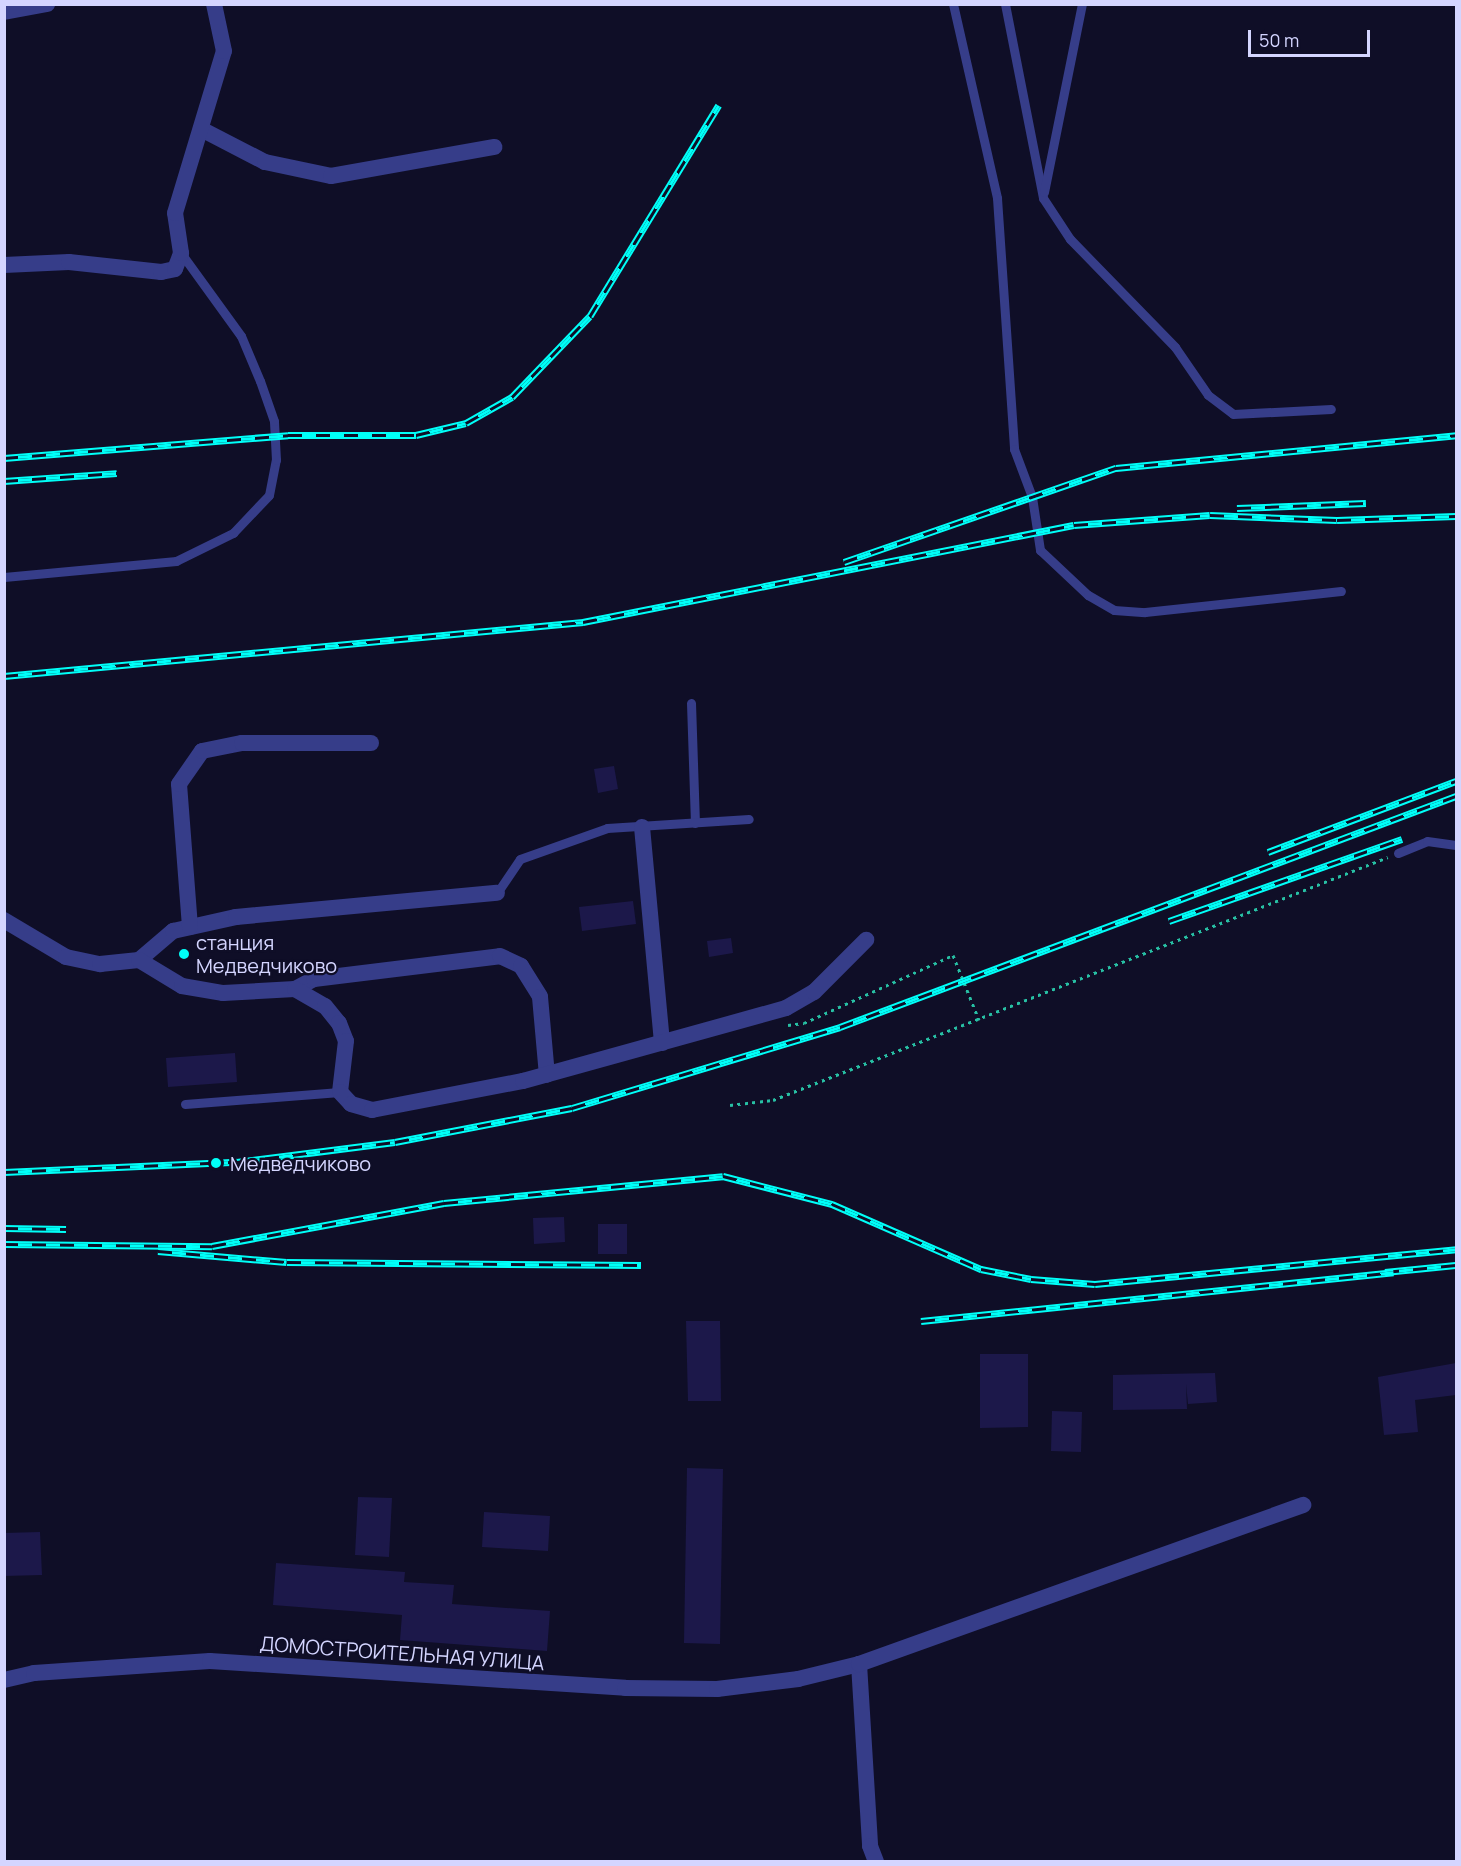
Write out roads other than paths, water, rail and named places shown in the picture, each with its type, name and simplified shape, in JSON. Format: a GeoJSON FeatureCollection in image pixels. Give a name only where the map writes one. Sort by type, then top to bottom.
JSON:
{"type":"FeatureCollection","features":[{"type":"Feature","properties":{"kind":"street"},"geometry":{"type":"LineString","coordinates":[[4,12],[47,4]]}},
{"type":"Feature","properties":{"kind":"street"},"geometry":{"type":"LineString","coordinates":[[4,265],[69,262],[161,272],[176,269],[181,253],[175,213],[224,51],[214,4]]}},
{"type":"Feature","properties":{"kind":"street"},"geometry":{"type":"LineString","coordinates":[[201,129],[265,162],[331,177],[494,147]]}},
{"type":"Feature","properties":{"kind":"street"},"geometry":{"type":"LineString","coordinates":[[190,927],[179,784],[202,752],[242,743],[370,743]]}},
{"type":"Feature","properties":{"kind":"street"},"geometry":{"type":"LineString","coordinates":[[642,827],[662,1043]]}},
{"type":"Feature","properties":{"kind":"street"},"geometry":{"type":"LineString","coordinates":[[4,920],[66,957],[100,964],[139,960],[173,930],[236,917],[497,893]]}},
{"type":"Feature","properties":{"kind":"street"},"geometry":{"type":"LineString","coordinates":[[295,990],[325,1006],[339,1023],[346,1041],[340,1092],[351,1104],[372,1110],[547,1075],[786,1008],[814,992],[866,940]]}},
{"type":"Feature","properties":{"kind":"street"},"geometry":{"type":"LineString","coordinates":[[139,960],[182,986],[223,993],[295,990],[314,979],[500,956],[521,966],[540,997],[547,1075]]}},
{"type":"Feature","properties":{"kind":"street","name":"ДОМОСТРОИТЕЛЬНАЯ УЛИЦА"},"geometry":{"type":"LineString","coordinates":[[4,1680],[34,1673],[210,1661],[625,1688],[717,1689],[798,1678],[859,1664],[1303,1504]]}},
{"type":"Feature","properties":{"kind":"street"},"geometry":{"type":"LineString","coordinates":[[859,1664],[870,1846],[876,1862]]}},
{"type":"Feature","properties":{"kind":"lane"},"geometry":{"type":"LineString","coordinates":[[953,4],[997,198],[1014,449],[1032,497],[1040,550],[1088,595],[1114,610],[1145,612],[1341,591]]}},
{"type":"Feature","properties":{"kind":"lane"},"geometry":{"type":"LineString","coordinates":[[1005,4],[1043,198],[1070,239],[1175,347],[1208,395],[1233,414],[1331,409]]}},
{"type":"Feature","properties":{"kind":"lane"},"geometry":{"type":"LineString","coordinates":[[1043,198],[1082,4]]}},
{"type":"Feature","properties":{"kind":"lane"},"geometry":{"type":"LineString","coordinates":[[4,577],[176,561],[233,533],[269,495],[276,460],[274,420],[260,381],[241,336],[181,253]]}},
{"type":"Feature","properties":{"kind":"lane"},"geometry":{"type":"LineString","coordinates":[[691,703],[695,823]]}},
{"type":"Feature","properties":{"kind":"lane"},"geometry":{"type":"LineString","coordinates":[[497,893],[520,859],[607,828],[749,819]]}},
{"type":"Feature","properties":{"kind":"lane"},"geometry":{"type":"LineString","coordinates":[[1398,853],[1426,841],[1456,845]]}},
{"type":"Feature","properties":{"kind":"lane"},"geometry":{"type":"LineString","coordinates":[[185,1104],[340,1092]]}},
{"type":"Feature","properties":{"kind":"railway"},"geometry":{"type":"LineString","coordinates":[[4,458],[288,435],[416,435],[466,423],[512,397],[590,316],[719,105]]}},
{"type":"Feature","properties":{"kind":"railway"},"geometry":{"type":"LineString","coordinates":[[844,562],[1116,468],[1456,435]]}},
{"type":"Feature","properties":{"kind":"railway"},"geometry":{"type":"LineString","coordinates":[[4,481],[117,473]]}},
{"type":"Feature","properties":{"kind":"railway"},"geometry":{"type":"LineString","coordinates":[[1237,508],[1366,503]]}},
{"type":"Feature","properties":{"kind":"railway"},"geometry":{"type":"LineString","coordinates":[[4,676],[583,622],[1074,525],[1210,515],[1337,520],[1456,516]]}},
{"type":"Feature","properties":{"kind":"railway"},"geometry":{"type":"LineString","coordinates":[[1268,852],[1456,781]]}},
{"type":"Feature","properties":{"kind":"railway"},"geometry":{"type":"LineString","coordinates":[[4,1172],[237,1162],[395,1142],[572,1108],[840,1027],[1456,796]]}},
{"type":"Feature","properties":{"kind":"railway"},"geometry":{"type":"LineString","coordinates":[[1169,921],[1402,839]]}},
{"type":"Feature","properties":{"kind":"railway"},"geometry":{"type":"LineString","coordinates":[[4,1244],[212,1246],[444,1203],[723,1176],[832,1204],[981,1269],[1031,1279],[1095,1284],[1456,1249]]}},
{"type":"Feature","properties":{"kind":"railway"},"geometry":{"type":"LineString","coordinates":[[4,1228],[66,1229]]}},
{"type":"Feature","properties":{"kind":"railway"},"geometry":{"type":"LineString","coordinates":[[158,1251],[287,1262],[641,1265]]}},
{"type":"Feature","properties":{"kind":"railway"},"geometry":{"type":"LineString","coordinates":[[1385,1272],[1456,1265]]}},
{"type":"Feature","properties":{"kind":"railway"},"geometry":{"type":"LineString","coordinates":[[921,1321],[1393,1272]]}},
{"type":"Feature","properties":{"kind":"place","name":"станция Медведчиково"},"geometry":{"type":"Point","coordinates":[184,954]}},
{"type":"Feature","properties":{"kind":"place","name":"Медведчиково"},"geometry":{"type":"Point","coordinates":[216,1163]}}]}
